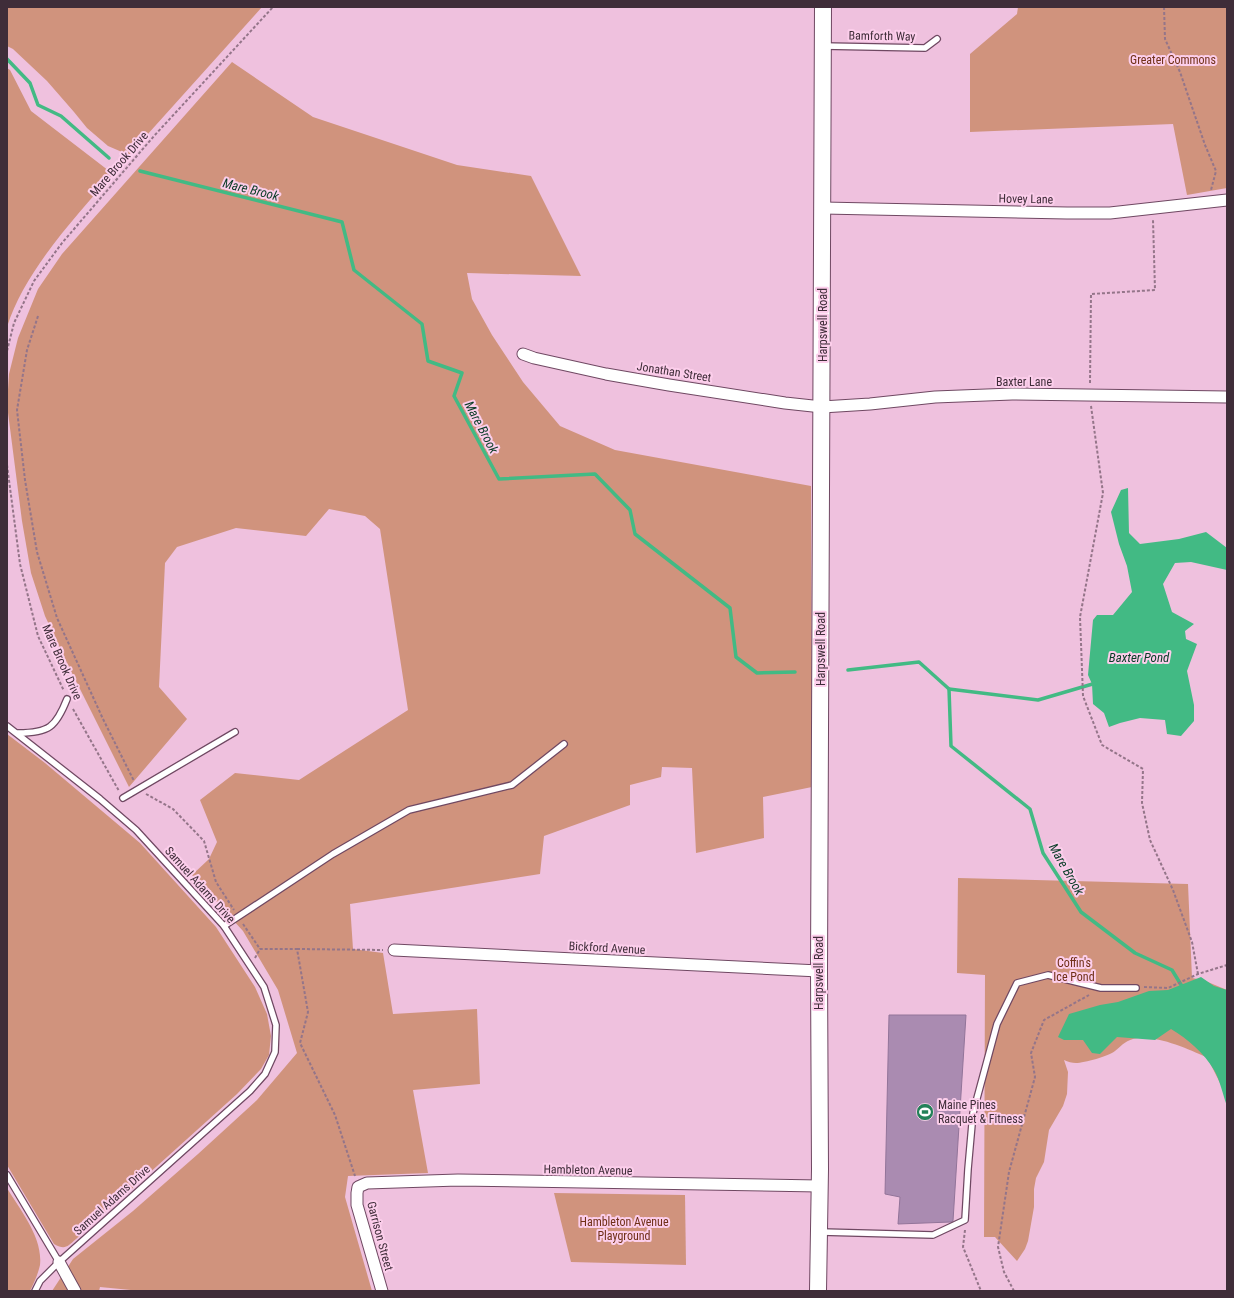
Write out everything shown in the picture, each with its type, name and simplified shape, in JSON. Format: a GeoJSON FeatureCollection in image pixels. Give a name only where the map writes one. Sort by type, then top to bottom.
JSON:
{"type":"FeatureCollection","features":[{"type":"Feature","properties":{"kind":"main road","name":"Harpswell Road"},"geometry":{"type":"LineString","coordinates":[[818,1291],[823,7]]}},
{"type":"Feature","properties":{"kind":"street","name":"Hovey Lane"},"geometry":{"type":"LineString","coordinates":[[823,208],[1110,213],[1227,200]]}},
{"type":"Feature","properties":{"kind":"street","name":"Jonathan Street"},"geometry":{"type":"LineString","coordinates":[[523,354],[541,360],[620,377],[785,403],[822,407]]}},
{"type":"Feature","properties":{"kind":"street","name":"Baxter Lane"},"geometry":{"type":"LineString","coordinates":[[822,407],[870,404],[935,397],[1012,394],[1227,397]]}},
{"type":"Feature","properties":{"kind":"street","name":"Bickford Avenue"},"geometry":{"type":"LineString","coordinates":[[394,950],[819,971]]}},
{"type":"Feature","properties":{"kind":"street","name":"Hambleton Avenue"},"geometry":{"type":"LineString","coordinates":[[358,1187],[367,1183],[458,1180],[819,1186]]}},
{"type":"Feature","properties":{"kind":"street","name":"Garrison Street"},"geometry":{"type":"LineString","coordinates":[[358,1187],[357,1205],[382,1291]]}},
{"type":"Feature","properties":{"kind":"street"},"geometry":{"type":"LineString","coordinates":[[59,1262],[75,1291]]}},
{"type":"Feature","properties":{"kind":"lane","name":"Bamforth Way"},"geometry":{"type":"LineString","coordinates":[[823,46],[925,48],[937,39]]}},
{"type":"Feature","properties":{"kind":"lane"},"geometry":{"type":"LineString","coordinates":[[18,733],[35,733],[49,728],[61,716],[67,699]]}},
{"type":"Feature","properties":{"kind":"lane","name":"Samuel Adams Drive"},"geometry":{"type":"LineString","coordinates":[[7,726],[18,733],[100,799],[136,830],[224,926],[264,987],[276,1025],[275,1052],[265,1074],[250,1091],[59,1262],[40,1281],[35,1291]]}},
{"type":"Feature","properties":{"kind":"lane"},"geometry":{"type":"LineString","coordinates":[[123,798],[235,732]]}},
{"type":"Feature","properties":{"kind":"lane"},"geometry":{"type":"LineString","coordinates":[[224,926],[333,854],[409,810],[512,785],[564,744]]}},
{"type":"Feature","properties":{"kind":"lane"},"geometry":{"type":"LineString","coordinates":[[819,1232],[933,1235],[965,1220],[973,1113],[997,1024],[1017,984],[1048,975],[1101,988],[1136,988]]}},
{"type":"Feature","properties":{"kind":"lane"},"geometry":{"type":"LineString","coordinates":[[7,1175],[59,1262]]}},
{"type":"Feature","properties":{"kind":"path","name":"Mare Brook Drive"},"geometry":{"type":"LineString","coordinates":[[7,351],[14,323],[34,281],[62,243],[154,136],[273,7]]}},
{"type":"Feature","properties":{"kind":"path"},"geometry":{"type":"LineString","coordinates":[[1164,7],[1165,39],[1180,72],[1205,145],[1216,171],[1208,202]]}},
{"type":"Feature","properties":{"kind":"path"},"geometry":{"type":"LineString","coordinates":[[1153,209],[1154,290],[1091,294],[1090,396],[1103,493],[1080,617],[1083,696],[1102,745],[1143,769],[1142,802],[1150,840],[1173,890],[1192,942],[1198,974]]}},
{"type":"Feature","properties":{"kind":"path"},"geometry":{"type":"LineString","coordinates":[[38,316],[27,350],[17,410],[25,480],[37,552],[57,618],[103,719],[138,789],[173,809],[204,841],[216,882],[260,949]]}},
{"type":"Feature","properties":{"kind":"path","name":"Mare Brook Drive"},"geometry":{"type":"LineString","coordinates":[[7,465],[20,564],[38,636],[67,699],[123,798]]}},
{"type":"Feature","properties":{"kind":"path"},"geometry":{"type":"LineString","coordinates":[[260,949],[394,950]]}},
{"type":"Feature","properties":{"kind":"path"},"geometry":{"type":"LineString","coordinates":[[251,967],[260,949]]}},
{"type":"Feature","properties":{"kind":"path"},"geometry":{"type":"LineString","coordinates":[[297,949],[308,1012],[300,1043],[335,1115],[358,1187]]}},
{"type":"Feature","properties":{"kind":"path"},"geometry":{"type":"LineString","coordinates":[[1136,988],[1168,988],[1198,974],[1227,966]]}},
{"type":"Feature","properties":{"kind":"path"},"geometry":{"type":"LineString","coordinates":[[1014,1291],[1004,1272],[998,1247],[1009,1172],[1035,1076],[1031,1053],[1044,1020],[1101,988]]}},
{"type":"Feature","properties":{"kind":"path"},"geometry":{"type":"LineString","coordinates":[[965,1220],[963,1247],[981,1291]]}},
{"type":"Feature","properties":{"kind":"green space"},"geometry":{"type":"Polygon","coordinates":[[[7,7],[262,7],[129,155],[108,146],[87,128],[47,81],[13,49],[7,46],[7,7]]]}},
{"type":"Feature","properties":{"kind":"green space","name":"Greater Commons"},"geometry":{"type":"Polygon","coordinates":[[[1018,7],[1227,7],[1227,188],[1187,195],[1173,124],[970,132],[970,54],[1017,14],[1018,7]]]}},
{"type":"Feature","properties":{"kind":"green space"},"geometry":{"type":"Polygon","coordinates":[[[232,62],[313,117],[457,165],[531,176],[581,276],[467,273],[472,299],[492,335],[523,382],[560,426],[615,450],[811,486],[812,787],[763,797],[764,838],[696,853],[692,768],[662,767],[661,777],[630,785],[630,805],[544,836],[540,874],[350,904],[353,949],[383,953],[393,1014],[477,1009],[480,1084],[413,1090],[428,1173],[348,1176],[345,1197],[372,1291],[141,1291],[100,1287],[99,1291],[52,1291],[73,1259],[133,1211],[257,1100],[297,1053],[278,990],[243,931],[192,875],[209,859],[217,842],[200,800],[235,773],[299,780],[408,710],[380,529],[365,516],[329,509],[306,536],[236,528],[177,547],[165,563],[159,687],[187,719],[129,787],[45,616],[31,573],[22,521],[7,405],[9,374],[18,338],[38,289],[62,254],[232,62]]]}},
{"type":"Feature","properties":{"kind":"green space"},"geometry":{"type":"Polygon","coordinates":[[[7,68],[10,70],[31,111],[113,174],[67,227],[38,266],[25,286],[7,327],[7,68]]]}},
{"type":"Feature","properties":{"kind":"green space"},"geometry":{"type":"Polygon","coordinates":[[[7,734],[45,763],[140,843],[216,927],[255,987],[267,1014],[271,1036],[269,1055],[261,1069],[237,1094],[66,1247],[61,1247],[54,1244],[7,1165],[7,734]]]}},
{"type":"Feature","properties":{"kind":"green space","name":"Coffin's Ice Pond"},"geometry":{"type":"Polygon","coordinates":[[[958,878],[1188,884],[1192,978],[1203,980],[1227,990],[1227,1092],[1220,1083],[1206,1057],[1191,1050],[1155,1039],[1138,1038],[1130,1040],[1112,1053],[1085,1062],[1074,1063],[1064,1060],[1068,1072],[1067,1094],[1063,1106],[1049,1130],[1044,1162],[1036,1178],[1034,1189],[1034,1207],[1028,1241],[1025,1249],[1017,1261],[995,1237],[984,1237],[985,975],[957,973],[958,878]]]}},
{"type":"Feature","properties":{"kind":"green space"},"geometry":{"type":"Polygon","coordinates":[[[7,1188],[30,1224],[38,1244],[40,1265],[30,1291],[7,1291],[7,1188]]]}},
{"type":"Feature","properties":{"kind":"green space","name":"Hambleton Avenue Playground"},"geometry":{"type":"Polygon","coordinates":[[[554,1193],[685,1195],[686,1265],[571,1262],[554,1193]]]}},
{"type":"Feature","properties":{"kind":"water","name":"Baxter Pond"},"geometry":{"type":"Polygon","coordinates":[[[1128,488],[1129,533],[1140,544],[1179,539],[1206,532],[1227,548],[1227,570],[1191,562],[1175,563],[1163,584],[1172,612],[1194,624],[1185,631],[1186,639],[1197,644],[1187,671],[1194,705],[1194,721],[1181,736],[1167,734],[1165,720],[1140,718],[1109,727],[1104,713],[1093,704],[1092,684],[1088,675],[1093,620],[1097,615],[1113,615],[1132,592],[1127,566],[1119,544],[1111,512],[1121,490],[1128,488]]]}},
{"type":"Feature","properties":{"kind":"water","name":"Coffin's Ice Pond"},"geometry":{"type":"Polygon","coordinates":[[[1201,977],[1214,986],[1227,990],[1227,1106],[1218,1078],[1210,1064],[1195,1047],[1171,1029],[1155,1040],[1117,1037],[1100,1054],[1092,1053],[1083,1040],[1064,1040],[1058,1037],[1069,1014],[1100,1005],[1118,1002],[1149,991],[1168,990],[1201,977]]]}},
{"type":"Feature","properties":{"kind":"building"},"geometry":{"type":"Polygon","coordinates":[[[889,1015],[966,1015],[953,1221],[951,1222],[898,1224],[900,1197],[885,1194],[889,1015]]]}},
{"type":"Feature","properties":{"kind":"waterway","name":"Mare Brook"},"geometry":{"type":"LineString","coordinates":[[7,59],[30,83],[38,105],[61,116],[109,158]]}},
{"type":"Feature","properties":{"kind":"waterway","name":"Mare Brook"},"geometry":{"type":"LineString","coordinates":[[140,171],[342,222],[354,270],[422,324],[428,361],[462,373],[454,396],[499,479],[595,474],[630,510],[635,534],[730,608],[736,657],[757,673],[795,672]]}},
{"type":"Feature","properties":{"kind":"waterway","name":"Mare Brook"},"geometry":{"type":"LineString","coordinates":[[848,670],[919,662],[949,689],[951,746],[1030,809],[1043,853],[1081,912],[1135,953],[1172,970],[1183,988]]}},
{"type":"Feature","properties":{"kind":"waterway"},"geometry":{"type":"LineString","coordinates":[[949,689],[1038,700],[1096,683]]}},
{"type":"Feature","properties":{"kind":"place","name":"Maine Pines Racquet & Fitness"},"geometry":{"type":"Point","coordinates":[925,1112]}}]}
